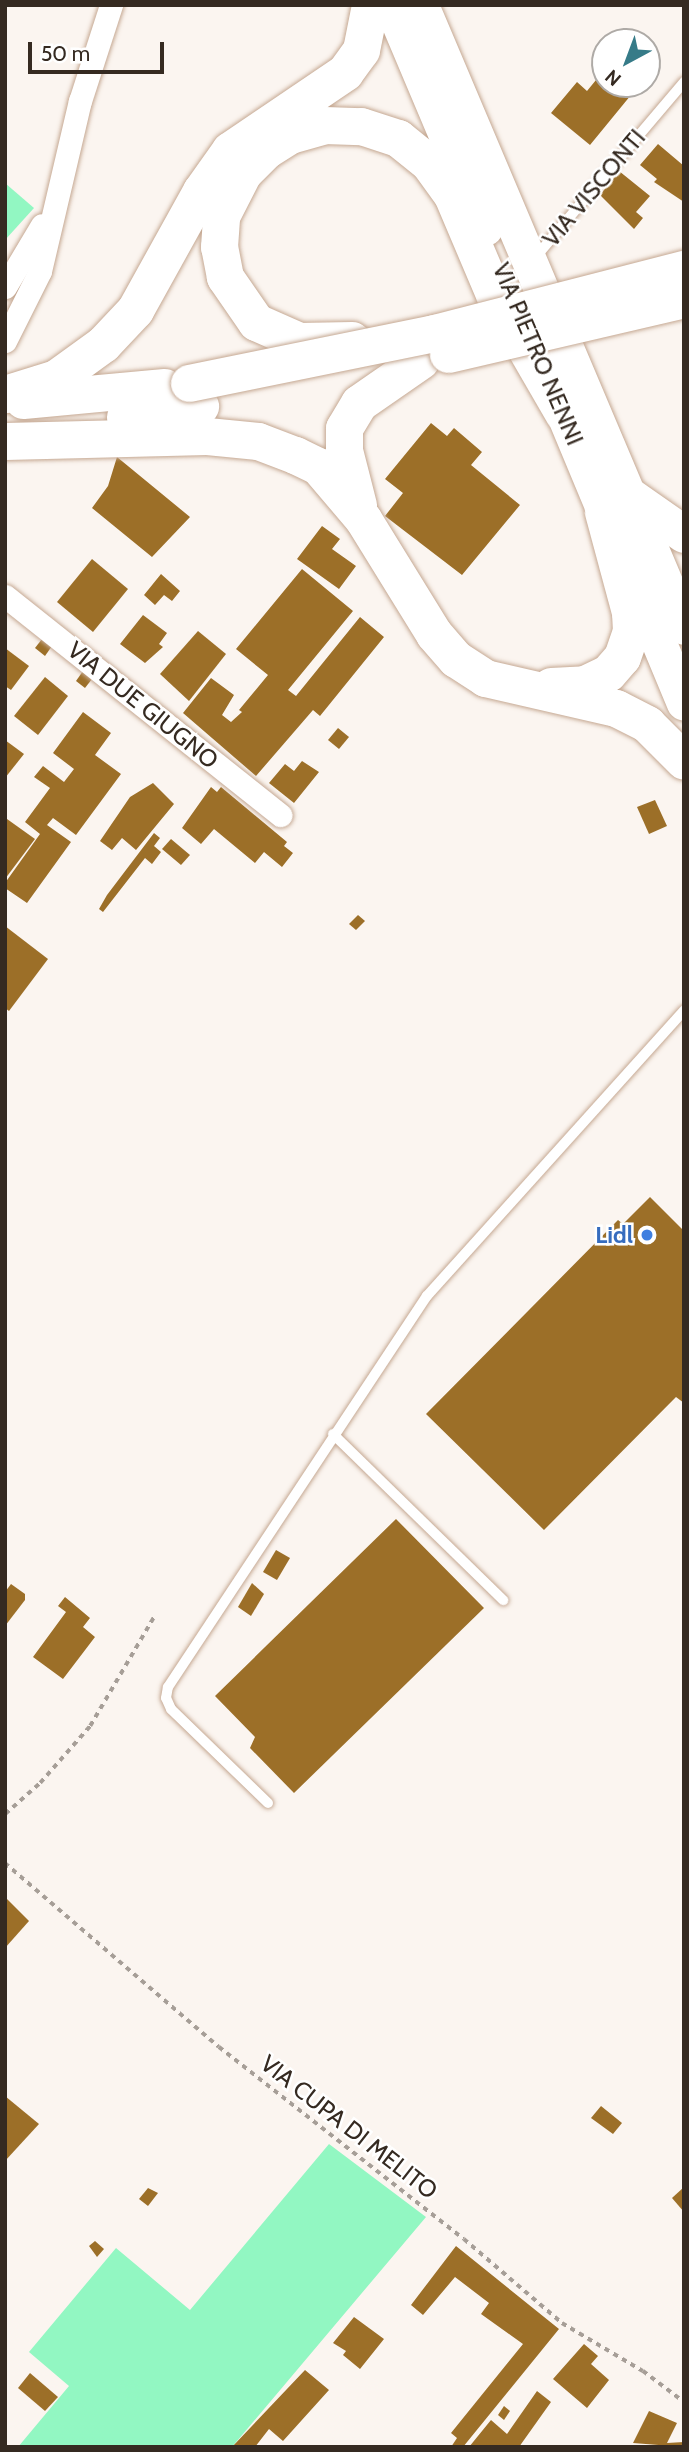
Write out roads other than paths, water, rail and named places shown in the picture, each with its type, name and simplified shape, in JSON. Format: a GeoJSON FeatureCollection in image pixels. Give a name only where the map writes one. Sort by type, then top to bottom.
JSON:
{"type":"FeatureCollection","features":[{"type":"Feature","properties":{"kind":"highway"},"geometry":{"type":"LineString","coordinates":[[5,394],[56,378],[103,344],[135,310],[216,191],[230,150],[345,72],[361,50],[370,5]]}},
{"type":"Feature","properties":{"kind":"highway"},"geometry":{"type":"LineString","coordinates":[[216,191],[266,150],[290,135],[324,125],[362,126],[398,138],[428,162],[452,195],[494,294],[563,413]]}},
{"type":"Feature","properties":{"kind":"highway"},"geometry":{"type":"LineString","coordinates":[[216,191],[221,216],[219,247],[225,277],[256,322],[276,333],[322,344],[428,347]]}},
{"type":"Feature","properties":{"kind":"highway"},"geometry":{"type":"LineString","coordinates":[[5,427],[75,424],[200,406],[428,347],[684,269]]}},
{"type":"Feature","properties":{"kind":"highway"},"geometry":{"type":"LineString","coordinates":[[5,400],[76,398],[189,383],[428,347],[684,299]]}},
{"type":"Feature","properties":{"kind":"highway"},"geometry":{"type":"LineString","coordinates":[[363,519],[350,482],[344,428],[359,403],[428,347]]}},
{"type":"Feature","properties":{"kind":"highway"},"geometry":{"type":"LineString","coordinates":[[5,441],[150,435],[258,441],[318,466],[363,519],[435,634],[456,659],[485,678],[511,686],[616,708],[647,724],[684,761]]}},
{"type":"Feature","properties":{"kind":"highway"},"geometry":{"type":"LineString","coordinates":[[616,503],[684,534]]}},
{"type":"Feature","properties":{"kind":"highway"},"geometry":{"type":"LineString","coordinates":[[511,686],[585,684],[608,673],[622,657],[631,631],[616,503]]}},
{"type":"Feature","properties":{"kind":"main road","name":"VIA PIETRO NENNI"},"geometry":{"type":"LineString","coordinates":[[391,5],[563,413],[684,627]]}},
{"type":"Feature","properties":{"kind":"main road","name":"VIA PIETRO NENNI"},"geometry":{"type":"LineString","coordinates":[[422,5],[531,262],[684,703]]}},
{"type":"Feature","properties":{"kind":"street"},"geometry":{"type":"LineString","coordinates":[[5,341],[40,271],[57,190],[111,5]]}},
{"type":"Feature","properties":{"kind":"street"},"geometry":{"type":"LineString","coordinates":[[5,287],[33,245],[57,190]]}},
{"type":"Feature","properties":{"kind":"street","name":"VIA DUE GIUGNO"},"geometry":{"type":"LineString","coordinates":[[5,596],[280,815]]}},
{"type":"Feature","properties":{"kind":"lane","name":"VIA VISCONTI"},"geometry":{"type":"LineString","coordinates":[[531,262],[684,82]]}},
{"type":"Feature","properties":{"kind":"lane"},"geometry":{"type":"LineString","coordinates":[[268,1803],[170,1709],[166,1692],[333,1434],[427,1296],[684,1011]]}},
{"type":"Feature","properties":{"kind":"lane"},"geometry":{"type":"LineString","coordinates":[[333,1434],[503,1600]]}},
{"type":"Feature","properties":{"kind":"place","name":"Lidl"},"geometry":{"type":"Point","coordinates":[647,1235]}}]}
